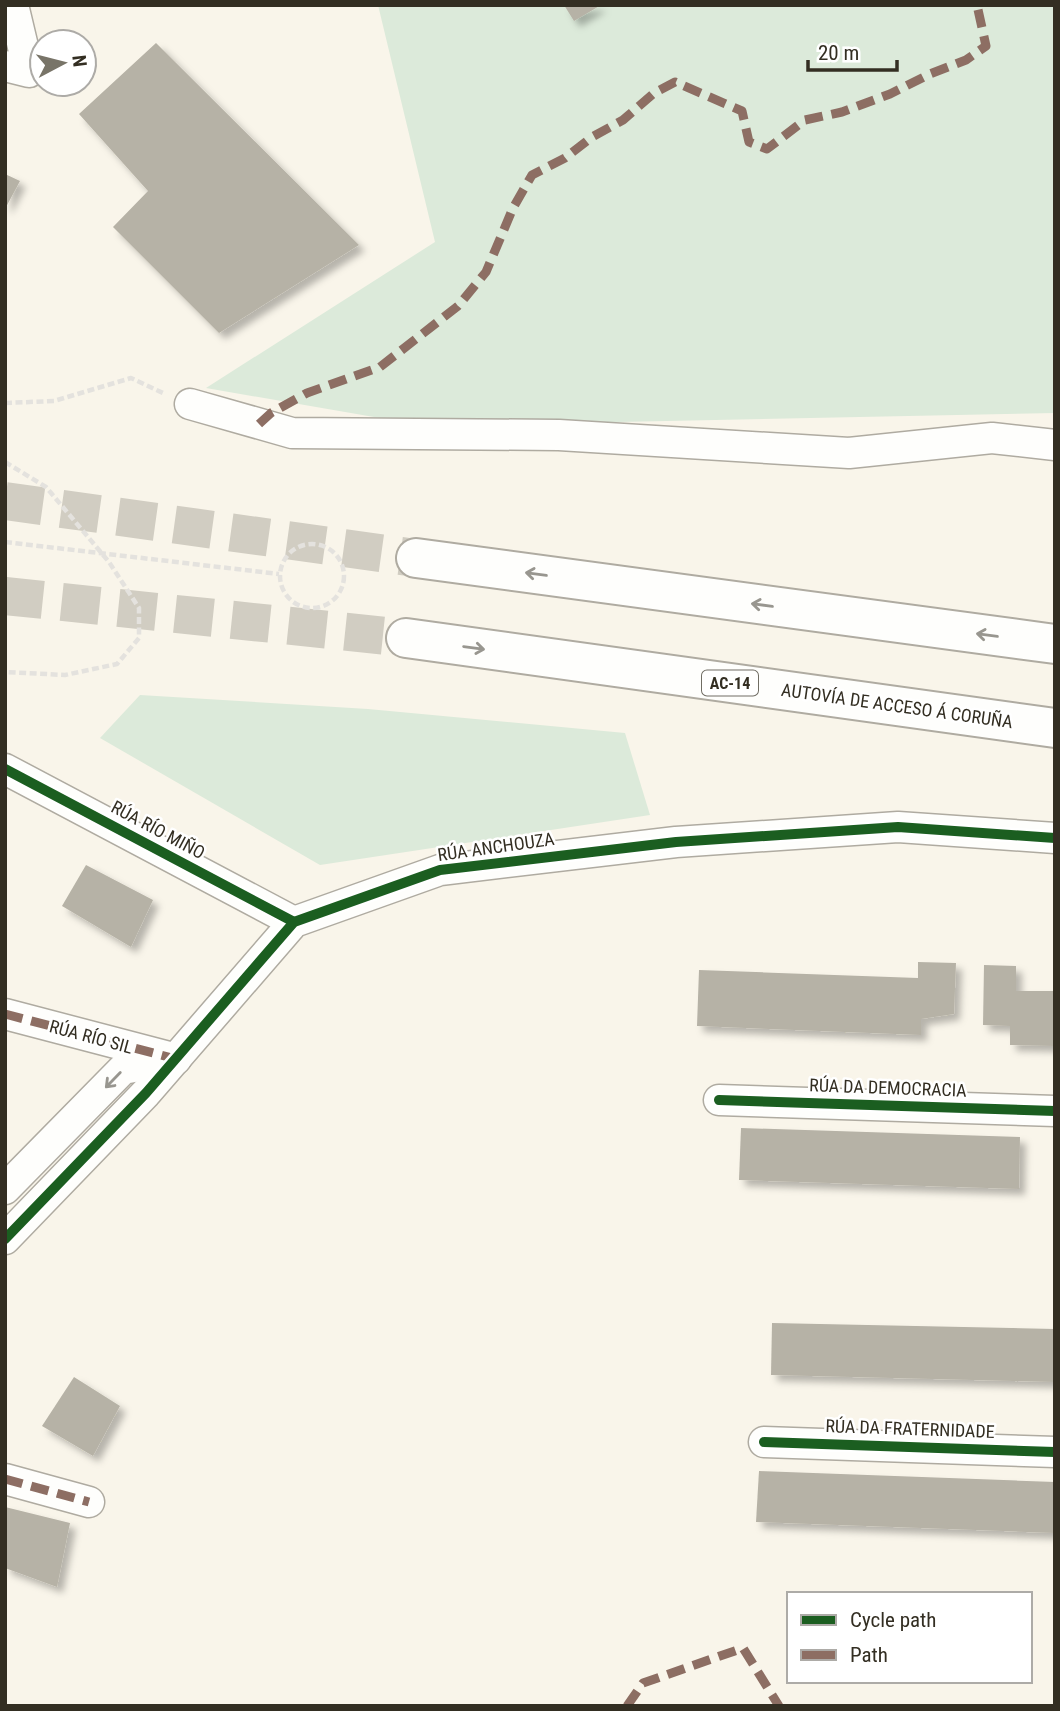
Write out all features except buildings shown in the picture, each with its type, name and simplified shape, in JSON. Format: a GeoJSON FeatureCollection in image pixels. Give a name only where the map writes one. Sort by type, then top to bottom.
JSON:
{"type":"FeatureCollection","features":[{"type":"Feature","properties":{"kind":"highway"},"geometry":{"type":"LineString","coordinates":[[416,558],[1055,644]]}},
{"type":"Feature","properties":{"kind":"highway","name":"AUTOVÍA DE ACCESO Á CORUÑA"},"geometry":{"type":"LineString","coordinates":[[406,638],[1055,728]]}},
{"type":"Feature","properties":{"kind":"street"},"geometry":{"type":"LineString","coordinates":[[5,66],[29,72],[14,9],[7,5]]}},
{"type":"Feature","properties":{"kind":"street"},"geometry":{"type":"LineString","coordinates":[[190,404],[292,433],[559,435],[849,453],[992,438],[1055,444]]}},
{"type":"Feature","properties":{"kind":"street","name":"RÚA RÍO MIÑO"},"geometry":{"type":"LineString","coordinates":[[5,769],[294,922]]}},
{"type":"Feature","properties":{"kind":"street","name":"RÚA ANCHOUZA"},"geometry":{"type":"LineString","coordinates":[[5,1238],[176,1059],[294,922],[440,870],[676,842],[898,827],[1055,838]]}},
{"type":"Feature","properties":{"kind":"street","name":"RÚA RÍO SIL"},"geometry":{"type":"LineString","coordinates":[[5,1014],[176,1059]]}},
{"type":"Feature","properties":{"kind":"street"},"geometry":{"type":"LineString","coordinates":[[5,1189],[123,1069],[176,1059]]}},
{"type":"Feature","properties":{"kind":"street","name":"RÚA DA DEMOCRACIA"},"geometry":{"type":"LineString","coordinates":[[719,1100],[1055,1111]]}},
{"type":"Feature","properties":{"kind":"street","name":"RÚA DA FRATERNIDADE"},"geometry":{"type":"LineString","coordinates":[[764,1442],[1055,1452]]}},
{"type":"Feature","properties":{"kind":"street"},"geometry":{"type":"LineString","coordinates":[[5,1479],[89,1502]]}},
{"type":"Feature","properties":{"kind":"path"},"geometry":{"type":"LineString","coordinates":[[5,403],[54,401],[131,379],[190,404]]}},
{"type":"Feature","properties":{"kind":"path"},"geometry":{"type":"LineString","coordinates":[[5,462],[46,487],[109,562],[139,608],[139,638],[117,664],[65,674],[5,672]]}},
{"type":"Feature","properties":{"kind":"path"},"geometry":{"type":"LineString","coordinates":[[5,542],[279,574]]}},
{"type":"Feature","properties":{"kind":"path"},"geometry":{"type":"LineString","coordinates":[[304,544],[315,544],[326,547],[339,559],[344,583],[331,602],[311,608],[300,607],[285,594],[279,574],[288,554],[304,544]]}},
{"type":"Feature","properties":{"kind":"green space"},"geometry":{"type":"Polygon","coordinates":[[[378,5],[1055,5],[1055,413],[426,426],[206,388],[435,242],[378,5]]]}},
{"type":"Feature","properties":{"kind":"green space"},"geometry":{"type":"Polygon","coordinates":[[[140,695],[368,709],[625,733],[650,815],[320,865],[100,738],[140,695]]]}},
{"type":"Feature","properties":{"kind":"tunnel"},"geometry":{"type":"LineString","coordinates":[[5,501],[416,558]]}},
{"type":"Feature","properties":{"kind":"tunnel"},"geometry":{"type":"LineString","coordinates":[[5,596],[406,638]]}},
{"type":"Feature","properties":{"kind":"marked path"},"geometry":{"type":"LineString","coordinates":[[259,424],[271,413],[307,393],[380,367],[458,306],[486,272],[513,208],[532,175],[565,158],[592,137],[623,120],[654,93],[675,82],[742,111],[749,142],[767,149],[805,120],[842,112],[966,60],[986,46],[977,5]]}},
{"type":"Feature","properties":{"kind":"marked path"},"geometry":{"type":"LineString","coordinates":[[5,1014],[176,1059]]}},
{"type":"Feature","properties":{"kind":"marked path"},"geometry":{"type":"LineString","coordinates":[[5,1479],[89,1502]]}},
{"type":"Feature","properties":{"kind":"marked path"},"geometry":{"type":"LineString","coordinates":[[627,1706],[643,1683],[743,1648],[779,1706]]}},
{"type":"Feature","properties":{"kind":"cycle path"},"geometry":{"type":"LineString","coordinates":[[5,769],[294,922]]}},
{"type":"Feature","properties":{"kind":"cycle path"},"geometry":{"type":"LineString","coordinates":[[5,1239],[146,1093],[294,922],[440,870],[676,842],[898,827],[1055,838]]}},
{"type":"Feature","properties":{"kind":"cycle path"},"geometry":{"type":"LineString","coordinates":[[719,1100],[1055,1111]]}},
{"type":"Feature","properties":{"kind":"cycle path"},"geometry":{"type":"LineString","coordinates":[[764,1442],[1055,1452]]}}]}
